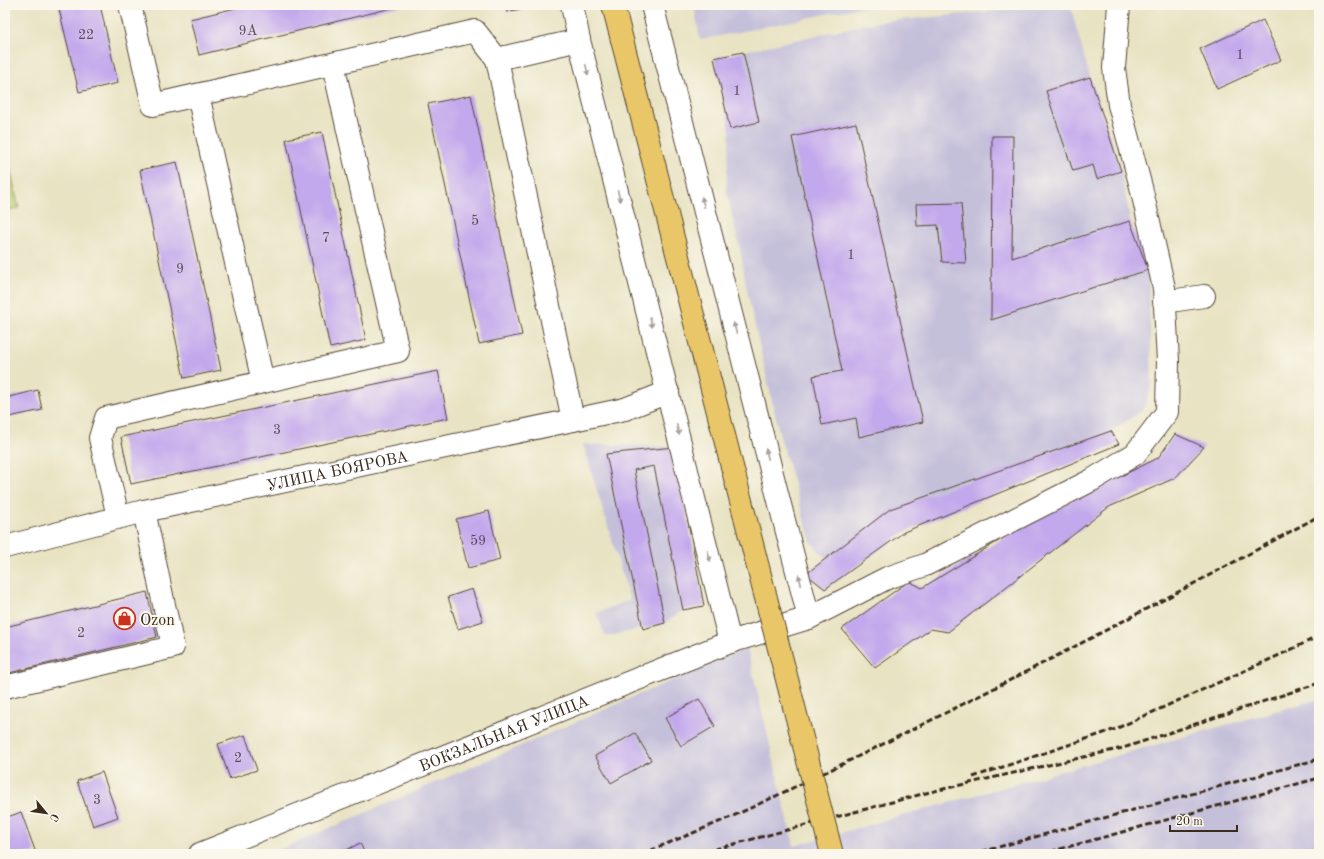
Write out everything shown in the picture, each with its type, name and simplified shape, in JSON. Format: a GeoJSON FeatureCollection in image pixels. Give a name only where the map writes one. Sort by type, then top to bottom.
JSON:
{"type":"FeatureCollection","features":[{"type":"Feature","properties":{"kind":"main road"},"geometry":{"type":"LineString","coordinates":[[613,5],[832,854]]}},
{"type":"Feature","properties":{"kind":"street"},"geometry":{"type":"LineString","coordinates":[[130,5],[153,105],[475,31],[497,59],[573,420]]}},
{"type":"Feature","properties":{"kind":"street"},"geometry":{"type":"LineString","coordinates":[[572,5],[579,40],[730,642]]}},
{"type":"Feature","properties":{"kind":"street"},"geometry":{"type":"LineString","coordinates":[[652,5],[809,618]]}},
{"type":"Feature","properties":{"kind":"street","name":"ВОКЗАЛЬНАЯ УЛИЦА"},"geometry":{"type":"LineString","coordinates":[[200,854],[730,642],[809,618],[887,578],[932,561],[1092,480],[1135,454],[1167,412],[1168,361],[1164,288],[1143,194],[1118,105],[1114,68],[1119,5]]}},
{"type":"Feature","properties":{"kind":"street"},"geometry":{"type":"LineString","coordinates":[[497,59],[579,40]]}},
{"type":"Feature","properties":{"kind":"street"},"geometry":{"type":"LineString","coordinates":[[118,517],[100,438],[106,418],[398,351],[333,64]]}},
{"type":"Feature","properties":{"kind":"street"},"geometry":{"type":"LineString","coordinates":[[198,95],[263,382]]}},
{"type":"Feature","properties":{"kind":"street"},"geometry":{"type":"LineString","coordinates":[[1164,302],[1204,296]]}},
{"type":"Feature","properties":{"kind":"street","name":"УЛИЦА БОЯРОВА"},"geometry":{"type":"LineString","coordinates":[[5,547],[144,511],[624,409],[668,392]]}},
{"type":"Feature","properties":{"kind":"street"},"geometry":{"type":"LineString","coordinates":[[5,687],[173,647],[144,511]]}},
{"type":"Feature","properties":{"kind":"shaded area"},"geometry":{"type":"Polygon","coordinates":[[[694,5],[871,5],[700,40],[694,5]]]}},
{"type":"Feature","properties":{"kind":"shaded area"},"geometry":{"type":"Polygon","coordinates":[[[1070,5],[1090,77],[1121,171],[1130,221],[1148,270],[1152,385],[1143,410],[1111,431],[890,509],[826,559],[811,542],[781,440],[747,291],[741,254],[726,189],[730,129],[714,58],[876,22],[1070,5]]]}},
{"type":"Feature","properties":{"kind":"shaded area"},"geometry":{"type":"Polygon","coordinates":[[[583,444],[674,447],[704,606],[683,610],[665,623],[606,637],[596,613],[630,600],[583,444]]]}},
{"type":"Feature","properties":{"kind":"shaded area"},"geometry":{"type":"Polygon","coordinates":[[[747,648],[794,846],[1319,699],[1319,854],[270,854],[747,648]]]}},
{"type":"Feature","properties":{"kind":"green space"},"geometry":{"type":"Polygon","coordinates":[[[5,145],[19,208],[5,211],[5,145]]]}},
{"type":"Feature","properties":{"kind":"building"},"geometry":{"type":"Polygon","coordinates":[[[58,5],[100,5],[118,83],[79,92],[58,5]]]}},
{"type":"Feature","properties":{"kind":"building"},"geometry":{"type":"Polygon","coordinates":[[[248,5],[400,6],[199,55],[190,19],[248,5]]]}},
{"type":"Feature","properties":{"kind":"building"},"geometry":{"type":"Polygon","coordinates":[[[505,5],[533,5],[533,6],[507,12],[505,5]]]}},
{"type":"Feature","properties":{"kind":"building"},"geometry":{"type":"Polygon","coordinates":[[[1263,20],[1281,60],[1217,89],[1200,49],[1263,20]]]}},
{"type":"Feature","properties":{"kind":"building"},"geometry":{"type":"Polygon","coordinates":[[[743,52],[759,122],[730,129],[714,58],[743,52]]]}},
{"type":"Feature","properties":{"kind":"building"},"geometry":{"type":"Polygon","coordinates":[[[1090,77],[1121,171],[1097,179],[1093,165],[1073,171],[1046,91],[1090,77]]]}},
{"type":"Feature","properties":{"kind":"building"},"geometry":{"type":"Polygon","coordinates":[[[471,95],[522,335],[479,344],[428,104],[471,95]]]}},
{"type":"Feature","properties":{"kind":"building"},"geometry":{"type":"Polygon","coordinates":[[[856,123],[923,422],[859,437],[856,418],[822,425],[813,376],[842,371],[792,137],[856,123]]]}},
{"type":"Feature","properties":{"kind":"building"},"geometry":{"type":"Polygon","coordinates":[[[322,132],[366,340],[330,348],[286,139],[322,132]]]}},
{"type":"Feature","properties":{"kind":"building"},"geometry":{"type":"Polygon","coordinates":[[[992,136],[1013,136],[1012,258],[1130,221],[1148,270],[991,320],[992,136]]]}},
{"type":"Feature","properties":{"kind":"building"},"geometry":{"type":"Polygon","coordinates":[[[177,162],[221,370],[184,378],[140,170],[177,162]]]}},
{"type":"Feature","properties":{"kind":"building"},"geometry":{"type":"Polygon","coordinates":[[[961,203],[966,263],[942,262],[938,225],[917,226],[916,204],[961,203]]]}},
{"type":"Feature","properties":{"kind":"building"},"geometry":{"type":"Polygon","coordinates":[[[438,371],[448,418],[131,484],[121,437],[438,371]]]}},
{"type":"Feature","properties":{"kind":"building"},"geometry":{"type":"Polygon","coordinates":[[[38,390],[42,410],[9,417],[5,398],[38,390]]]}},
{"type":"Feature","properties":{"kind":"building"},"geometry":{"type":"Polygon","coordinates":[[[1111,431],[1119,444],[904,532],[825,589],[806,574],[890,509],[1111,431]]]}},
{"type":"Feature","properties":{"kind":"building"},"geometry":{"type":"Polygon","coordinates":[[[1175,434],[1204,447],[1175,478],[1109,507],[948,632],[931,629],[875,668],[842,629],[909,581],[922,588],[1039,516],[1158,458],[1175,434]]]}},
{"type":"Feature","properties":{"kind":"building"},"geometry":{"type":"Polygon","coordinates":[[[674,447],[704,606],[683,610],[654,466],[634,470],[665,623],[643,629],[606,454],[674,447]]]}},
{"type":"Feature","properties":{"kind":"building"},"geometry":{"type":"Polygon","coordinates":[[[489,511],[500,560],[468,568],[456,519],[489,511]]]}},
{"type":"Feature","properties":{"kind":"building"},"geometry":{"type":"Polygon","coordinates":[[[472,589],[483,621],[458,629],[448,597],[472,589]]]}},
{"type":"Feature","properties":{"kind":"building"},"geometry":{"type":"Polygon","coordinates":[[[147,592],[157,637],[5,674],[5,627],[147,592]]]}},
{"type":"Feature","properties":{"kind":"building"},"geometry":{"type":"Polygon","coordinates":[[[699,699],[715,726],[681,746],[665,718],[699,699]]]}},
{"type":"Feature","properties":{"kind":"building"},"geometry":{"type":"Polygon","coordinates":[[[635,733],[651,760],[611,783],[595,756],[635,733]]]}},
{"type":"Feature","properties":{"kind":"building"},"geometry":{"type":"Polygon","coordinates":[[[245,735],[257,770],[230,779],[218,744],[245,735]]]}},
{"type":"Feature","properties":{"kind":"building"},"geometry":{"type":"Polygon","coordinates":[[[102,772],[118,817],[93,826],[77,781],[102,772]]]}},
{"type":"Feature","properties":{"kind":"building"},"geometry":{"type":"Polygon","coordinates":[[[21,812],[36,853],[7,854],[5,849],[5,818],[21,812]]]}},
{"type":"Feature","properties":{"kind":"building"},"geometry":{"type":"Polygon","coordinates":[[[360,843],[365,854],[339,854],[360,843]]]}},
{"type":"Feature","properties":{"kind":"railway"},"geometry":{"type":"LineString","coordinates":[[642,854],[746,810],[902,735],[1181,591],[1319,516]]}},
{"type":"Feature","properties":{"kind":"railway"},"geometry":{"type":"LineString","coordinates":[[973,777],[1113,730],[1319,636]]}},
{"type":"Feature","properties":{"kind":"railway"},"geometry":{"type":"LineString","coordinates":[[697,854],[926,793],[1123,748],[1319,683]]}},
{"type":"Feature","properties":{"kind":"railway"},"geometry":{"type":"LineString","coordinates":[[973,854],[1319,759]]}},
{"type":"Feature","properties":{"kind":"railway"},"geometry":{"type":"LineString","coordinates":[[1042,854],[1319,778]]}},
{"type":"Feature","properties":{"kind":"place","name":"Ozon"},"geometry":{"type":"Point","coordinates":[124,619]}}]}
